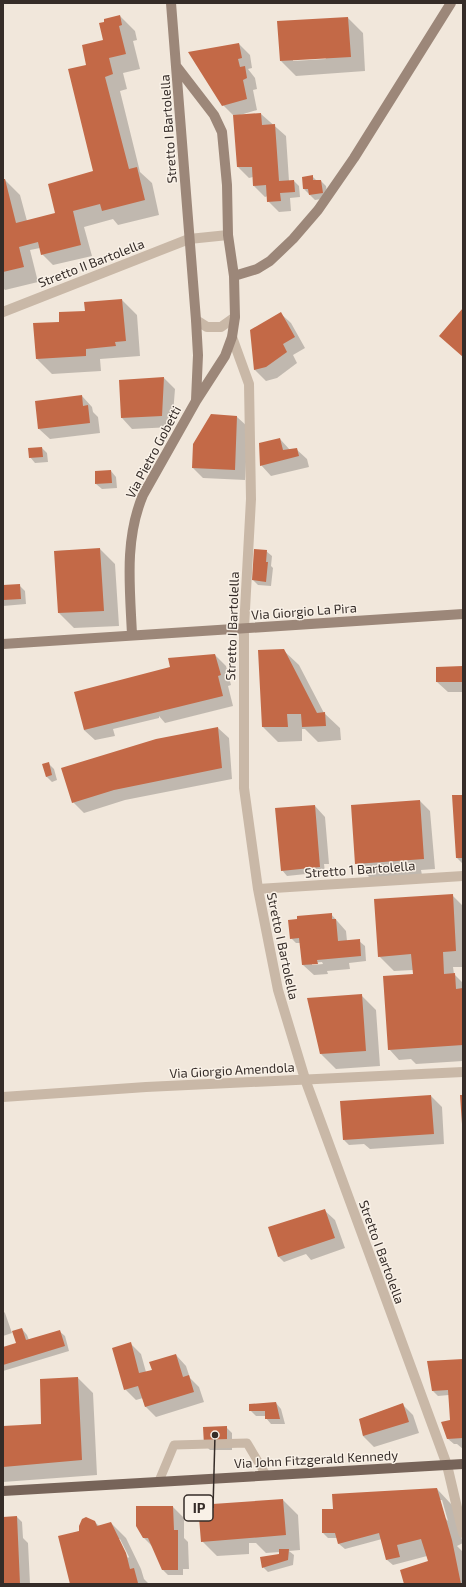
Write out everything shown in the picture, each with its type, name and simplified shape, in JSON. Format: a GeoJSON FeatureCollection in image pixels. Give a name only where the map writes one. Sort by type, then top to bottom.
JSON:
{"type":"FeatureCollection","features":[{"type":"Feature","properties":{"kind":"main road","name":"Via John Fitzgerald Kennedy"},"geometry":{"type":"LineString","coordinates":[[3,1492],[159,1481],[463,1464]]}},
{"type":"Feature","properties":{"kind":"street"},"geometry":{"type":"LineString","coordinates":[[171,3],[177,67]]}},
{"type":"Feature","properties":{"kind":"street"},"geometry":{"type":"LineString","coordinates":[[234,276],[258,269],[270,261],[293,239],[318,210],[354,158],[451,3]]}},
{"type":"Feature","properties":{"kind":"street","name":"Stretto I Bartolella"},"geometry":{"type":"LineString","coordinates":[[177,67],[214,115],[222,132],[227,185],[228,235],[234,276],[235,317],[232,337],[225,356],[196,401]]}},
{"type":"Feature","properties":{"kind":"street","name":"Stretto I Bartolella"},"geometry":{"type":"LineString","coordinates":[[177,67],[198,355],[196,401]]}},
{"type":"Feature","properties":{"kind":"street","name":"Stretto II Bartolella"},"geometry":{"type":"LineString","coordinates":[[3,312],[189,239],[228,235]]}},
{"type":"Feature","properties":{"kind":"street"},"geometry":{"type":"LineString","coordinates":[[196,320],[206,327],[221,327],[235,317]]}},
{"type":"Feature","properties":{"kind":"street","name":"Stretto I Bartolella"},"geometry":{"type":"LineString","coordinates":[[232,337],[249,384],[251,499],[244,628],[244,788],[258,889],[278,990],[305,1079],[447,1465],[463,1533]]}},
{"type":"Feature","properties":{"kind":"street","name":"Via Pietro Gobetti"},"geometry":{"type":"LineString","coordinates":[[132,635],[130,546],[137,508],[196,401]]}},
{"type":"Feature","properties":{"kind":"street","name":"Via Giorgio La Pira"},"geometry":{"type":"LineString","coordinates":[[3,644],[463,614]]}},
{"type":"Feature","properties":{"kind":"street","name":"Stretto 1 Bartolella"},"geometry":{"type":"LineString","coordinates":[[258,889],[463,876]]}},
{"type":"Feature","properties":{"kind":"street","name":"Via Giorgio Amendola"},"geometry":{"type":"LineString","coordinates":[[3,1096],[146,1087],[463,1072]]}},
{"type":"Feature","properties":{"kind":"lane"},"geometry":{"type":"LineString","coordinates":[[159,1481],[174,1445],[247,1443],[266,1475]]}},
{"type":"Feature","properties":{"kind":"building"},"geometry":{"type":"Polygon","coordinates":[[[120,15],[122,25],[119,26],[126,54],[109,58],[113,74],[105,77],[129,169],[137,167],[145,200],[102,211],[100,204],[73,211],[81,245],[41,255],[38,242],[19,247],[24,267],[3,272],[3,179],[5,179],[16,223],[55,213],[48,184],[93,171],[68,69],[86,65],[82,45],[103,40],[99,23],[104,22],[104,19],[120,15]]]}},
{"type":"Feature","properties":{"kind":"building"},"geometry":{"type":"Polygon","coordinates":[[[348,17],[351,57],[280,61],[277,21],[348,17]]]}},
{"type":"Feature","properties":{"kind":"building"},"geometry":{"type":"Polygon","coordinates":[[[239,43],[242,58],[238,59],[240,67],[245,66],[247,78],[243,80],[247,99],[222,106],[188,52],[239,43]]]}},
{"type":"Feature","properties":{"kind":"building"},"geometry":{"type":"Polygon","coordinates":[[[261,113],[262,125],[275,124],[279,181],[294,180],[295,192],[280,193],[281,201],[267,202],[266,185],[253,186],[252,167],[237,167],[233,115],[261,113]]]}},
{"type":"Feature","properties":{"kind":"building"},"geometry":{"type":"Polygon","coordinates":[[[313,175],[313,180],[321,180],[323,193],[309,195],[308,189],[303,189],[302,177],[313,175]]]}},
{"type":"Feature","properties":{"kind":"building"},"geometry":{"type":"Polygon","coordinates":[[[122,299],[126,341],[115,342],[116,346],[86,349],[86,356],[36,359],[33,323],[59,322],[59,312],[85,311],[84,302],[122,299]]]}},
{"type":"Feature","properties":{"kind":"building"},"geometry":{"type":"Polygon","coordinates":[[[463,308],[463,357],[439,336],[463,308]]]}},
{"type":"Feature","properties":{"kind":"building"},"geometry":{"type":"Polygon","coordinates":[[[281,312],[295,337],[283,344],[287,352],[266,367],[254,370],[250,330],[281,312]]]}},
{"type":"Feature","properties":{"kind":"building"},"geometry":{"type":"Polygon","coordinates":[[[164,377],[162,416],[121,418],[119,380],[164,377]]]}},
{"type":"Feature","properties":{"kind":"building"},"geometry":{"type":"Polygon","coordinates":[[[82,395],[83,406],[88,405],[90,423],[38,429],[35,401],[82,395]]]}},
{"type":"Feature","properties":{"kind":"building"},"geometry":{"type":"Polygon","coordinates":[[[211,414],[237,416],[235,470],[192,468],[193,444],[211,414]]]}},
{"type":"Feature","properties":{"kind":"building"},"geometry":{"type":"Polygon","coordinates":[[[280,438],[283,450],[297,448],[299,456],[260,466],[259,443],[280,438]]]}},
{"type":"Feature","properties":{"kind":"building"},"geometry":{"type":"Polygon","coordinates":[[[42,447],[43,457],[29,458],[28,448],[42,447]]]}},
{"type":"Feature","properties":{"kind":"building"},"geometry":{"type":"Polygon","coordinates":[[[111,470],[112,483],[95,484],[95,471],[111,470]]]}},
{"type":"Feature","properties":{"kind":"building"},"geometry":{"type":"Polygon","coordinates":[[[100,548],[104,611],[58,613],[54,551],[100,548]]]}},
{"type":"Feature","properties":{"kind":"building"},"geometry":{"type":"Polygon","coordinates":[[[254,549],[267,550],[266,562],[268,562],[266,582],[252,580],[254,549]]]}},
{"type":"Feature","properties":{"kind":"building"},"geometry":{"type":"Polygon","coordinates":[[[20,584],[21,599],[3,600],[3,585],[20,584]]]}},
{"type":"Feature","properties":{"kind":"building"},"geometry":{"type":"Polygon","coordinates":[[[284,649],[317,713],[325,712],[326,726],[302,727],[301,714],[287,714],[288,727],[262,727],[258,650],[284,649]]]}},
{"type":"Feature","properties":{"kind":"building"},"geometry":{"type":"Polygon","coordinates":[[[215,654],[221,675],[218,676],[223,696],[84,730],[74,692],[170,667],[168,658],[215,654]]]}},
{"type":"Feature","properties":{"kind":"building"},"geometry":{"type":"Polygon","coordinates":[[[463,666],[463,682],[436,682],[436,667],[463,666]]]}},
{"type":"Feature","properties":{"kind":"building"},"geometry":{"type":"Polygon","coordinates":[[[218,727],[222,768],[114,790],[72,803],[61,768],[156,739],[218,727]]]}},
{"type":"Feature","properties":{"kind":"building"},"geometry":{"type":"Polygon","coordinates":[[[49,762],[52,775],[46,777],[42,764],[49,762]]]}},
{"type":"Feature","properties":{"kind":"building"},"geometry":{"type":"Polygon","coordinates":[[[452,795],[463,795],[463,858],[456,858],[452,795]]]}},
{"type":"Feature","properties":{"kind":"building"},"geometry":{"type":"Polygon","coordinates":[[[420,800],[424,859],[355,864],[351,805],[420,800]]]}},
{"type":"Feature","properties":{"kind":"building"},"geometry":{"type":"Polygon","coordinates":[[[315,805],[320,867],[281,871],[275,808],[315,805]]]}},
{"type":"Feature","properties":{"kind":"building"},"geometry":{"type":"Polygon","coordinates":[[[453,894],[456,951],[443,952],[444,974],[455,973],[456,989],[463,988],[463,1045],[388,1050],[383,976],[413,974],[411,954],[378,957],[374,899],[453,894]]]}},
{"type":"Feature","properties":{"kind":"building"},"geometry":{"type":"Polygon","coordinates":[[[332,913],[332,919],[336,919],[338,941],[360,939],[361,956],[317,960],[318,964],[302,965],[299,938],[290,939],[288,920],[297,919],[297,916],[332,913]]]}},
{"type":"Feature","properties":{"kind":"building"},"geometry":{"type":"Polygon","coordinates":[[[362,994],[366,1051],[320,1054],[307,998],[362,994]]]}},
{"type":"Feature","properties":{"kind":"building"},"geometry":{"type":"Polygon","coordinates":[[[431,1095],[434,1134],[343,1140],[340,1101],[431,1095]]]}},
{"type":"Feature","properties":{"kind":"building"},"geometry":{"type":"Polygon","coordinates":[[[460,1095],[463,1095],[463,1124],[462,1124],[460,1095]]]}},
{"type":"Feature","properties":{"kind":"building"},"geometry":{"type":"Polygon","coordinates":[[[325,1209],[335,1238],[278,1257],[268,1227],[325,1209]]]}},
{"type":"Feature","properties":{"kind":"building"},"geometry":{"type":"Polygon","coordinates":[[[22,1328],[26,1340],[60,1330],[65,1346],[3,1365],[3,1347],[16,1343],[12,1331],[22,1328]]]}},
{"type":"Feature","properties":{"kind":"building"},"geometry":{"type":"Polygon","coordinates":[[[131,1342],[139,1373],[152,1370],[149,1362],[176,1354],[183,1377],[189,1375],[194,1392],[145,1407],[138,1386],[124,1390],[112,1348],[131,1342]]]}},
{"type":"Feature","properties":{"kind":"building"},"geometry":{"type":"Polygon","coordinates":[[[463,1359],[463,1438],[447,1439],[441,1422],[450,1420],[448,1390],[432,1391],[427,1361],[463,1359]]]}},
{"type":"Feature","properties":{"kind":"building"},"geometry":{"type":"Polygon","coordinates":[[[78,1377],[82,1460],[3,1467],[3,1426],[41,1424],[40,1379],[78,1377]]]}},
{"type":"Feature","properties":{"kind":"building"},"geometry":{"type":"Polygon","coordinates":[[[276,1402],[280,1419],[265,1419],[265,1411],[249,1411],[249,1404],[276,1402]]]}},
{"type":"Feature","properties":{"kind":"building"},"geometry":{"type":"Polygon","coordinates":[[[403,1403],[409,1422],[363,1436],[359,1419],[403,1403]]]}},
{"type":"Feature","properties":{"kind":"building"},"geometry":{"type":"Polygon","coordinates":[[[227,1426],[227,1445],[204,1445],[203,1427],[227,1426]]]}},
{"type":"Feature","properties":{"kind":"building"},"geometry":{"type":"Polygon","coordinates":[[[437,1488],[452,1540],[461,1584],[404,1584],[400,1570],[428,1561],[421,1539],[397,1545],[400,1557],[386,1560],[379,1533],[338,1544],[335,1533],[322,1533],[322,1509],[333,1509],[332,1494],[437,1488]]]}},
{"type":"Feature","properties":{"kind":"building"},"geometry":{"type":"Polygon","coordinates":[[[283,1499],[286,1535],[201,1542],[198,1505],[283,1499]]]}},
{"type":"Feature","properties":{"kind":"building"},"geometry":{"type":"Polygon","coordinates":[[[136,1506],[173,1506],[174,1530],[178,1530],[178,1570],[162,1570],[148,1538],[143,1538],[136,1526],[136,1506]]]}},
{"type":"Feature","properties":{"kind":"building"},"geometry":{"type":"Polygon","coordinates":[[[17,1516],[20,1584],[3,1584],[3,1517],[17,1516]]]}},
{"type":"Feature","properties":{"kind":"building"},"geometry":{"type":"Polygon","coordinates":[[[86,1517],[95,1521],[97,1526],[111,1522],[126,1553],[130,1569],[134,1568],[138,1583],[70,1584],[58,1536],[79,1531],[79,1526],[82,1519],[86,1517]]]}},
{"type":"Feature","properties":{"kind":"building"},"geometry":{"type":"Polygon","coordinates":[[[279,1549],[289,1549],[288,1560],[262,1568],[260,1557],[279,1554],[279,1549]]]}},
{"type":"Feature","properties":{"kind":"place","name":"IP"},"geometry":{"type":"Point","coordinates":[215,1435]}}]}
